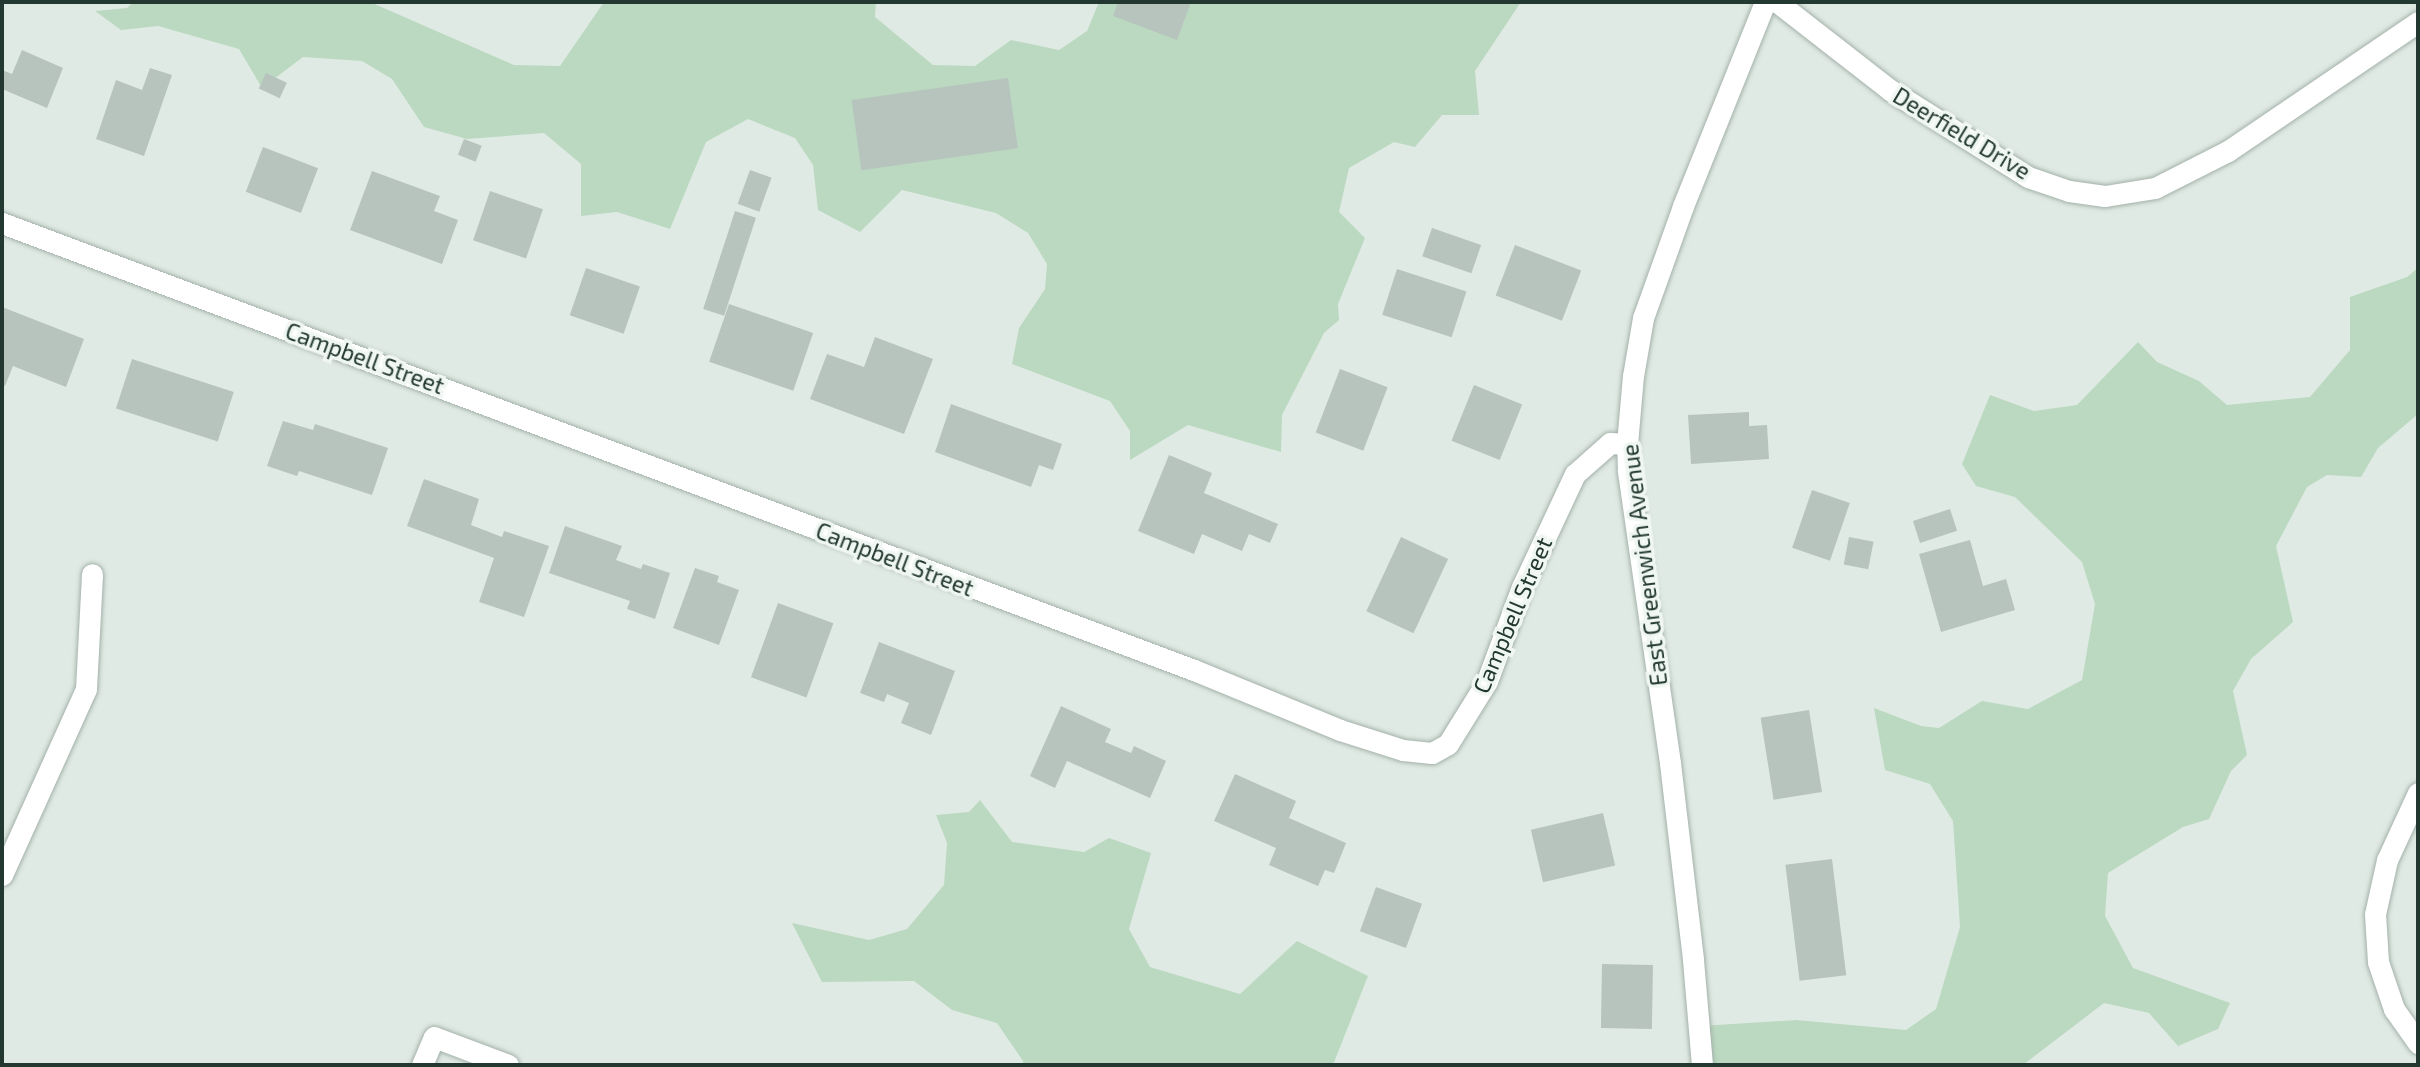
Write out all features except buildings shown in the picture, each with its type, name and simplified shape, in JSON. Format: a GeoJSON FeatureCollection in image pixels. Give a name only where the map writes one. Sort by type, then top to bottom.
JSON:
{"type":"FeatureCollection","features":[{"type":"Feature","properties":{"kind":"street","name":"East Greenwich Avenue"},"geometry":{"type":"LineString","coordinates":[[1702,1065],[1672,776],[1628,470],[1627,444],[1633,376],[1643,318],[1683,206],[1765,2]]}},
{"type":"Feature","properties":{"kind":"street","name":"Deerfield Drive"},"geometry":{"type":"LineString","coordinates":[[1777,2],[1890,90],[2028,177],[2069,191],[2105,197],[2155,188],[2228,150],[2418,22]]}},
{"type":"Feature","properties":{"kind":"street","name":"Campbell Street"},"geometry":{"type":"LineString","coordinates":[[2,223],[1194,670],[1340,730],[1403,750],[1432,753],[1448,744],[1487,681],[1522,587],[1574,474],[1610,443],[1627,444]]}},
{"type":"Feature","properties":{"kind":"street"},"geometry":{"type":"LineString","coordinates":[[2,875],[86,689],[92,574]]}},
{"type":"Feature","properties":{"kind":"street"},"geometry":{"type":"LineString","coordinates":[[2418,793],[2387,860],[2375,914],[2378,962],[2394,1009],[2418,1043]]}},
{"type":"Feature","properties":{"kind":"street"},"geometry":{"type":"LineString","coordinates":[[422,1065],[435,1037],[508,1065]]}},
{"type":"Feature","properties":{"kind":"green space"},"geometry":{"type":"Polygon","coordinates":[[[133,2],[370,2],[514,65],[560,66],[604,2],[876,2],[875,17],[933,65],[975,66],[1011,40],[1059,50],[1087,31],[1099,2],[1521,2],[1475,71],[1479,115],[1442,115],[1415,147],[1394,142],[1349,168],[1339,212],[1365,238],[1338,304],[1339,320],[1324,333],[1282,415],[1281,452],[1188,425],[1130,460],[1130,431],[1110,401],[1012,364],[1019,328],[1045,289],[1047,264],[1028,233],[996,213],[902,190],[860,232],[818,210],[813,165],[795,138],[748,119],[706,142],[670,229],[617,212],[581,216],[581,164],[544,133],[467,139],[424,127],[392,79],[362,61],[303,57],[262,88],[239,49],[158,26],[121,30],[95,11],[127,8],[133,2]]]}},
{"type":"Feature","properties":{"kind":"green space"},"geometry":{"type":"Polygon","coordinates":[[[2418,268],[2418,414],[2378,448],[2361,477],[2327,475],[2307,487],[2276,546],[2293,622],[2251,659],[2233,691],[2247,755],[2231,771],[2209,819],[2183,827],[2108,873],[2105,916],[2133,968],[2230,1003],[2218,1029],[2178,1046],[2149,1013],[2104,1003],[2023,1065],[1702,1065],[1700,1026],[1796,1020],[1906,1030],[1936,1009],[1960,927],[1953,821],[1930,784],[1885,770],[1874,708],[1921,726],[1939,728],[1982,701],[2028,709],[2082,680],[2095,604],[2082,562],[2015,497],[1976,486],[1962,464],[1990,395],[2034,411],[2077,405],[2138,342],[2157,362],[2199,381],[2227,405],[2310,397],[2350,350],[2350,297],[2407,277],[2418,268]]]}},
{"type":"Feature","properties":{"kind":"green space"},"geometry":{"type":"Polygon","coordinates":[[[980,800],[1012,842],[1084,852],[1109,838],[1151,853],[1129,929],[1150,967],[1240,994],[1297,941],[1368,976],[1333,1065],[1023,1065],[1023,1061],[997,1023],[952,1010],[914,981],[822,982],[792,923],[869,940],[907,929],[944,885],[947,843],[936,815],[969,812],[980,800]]]}}]}
